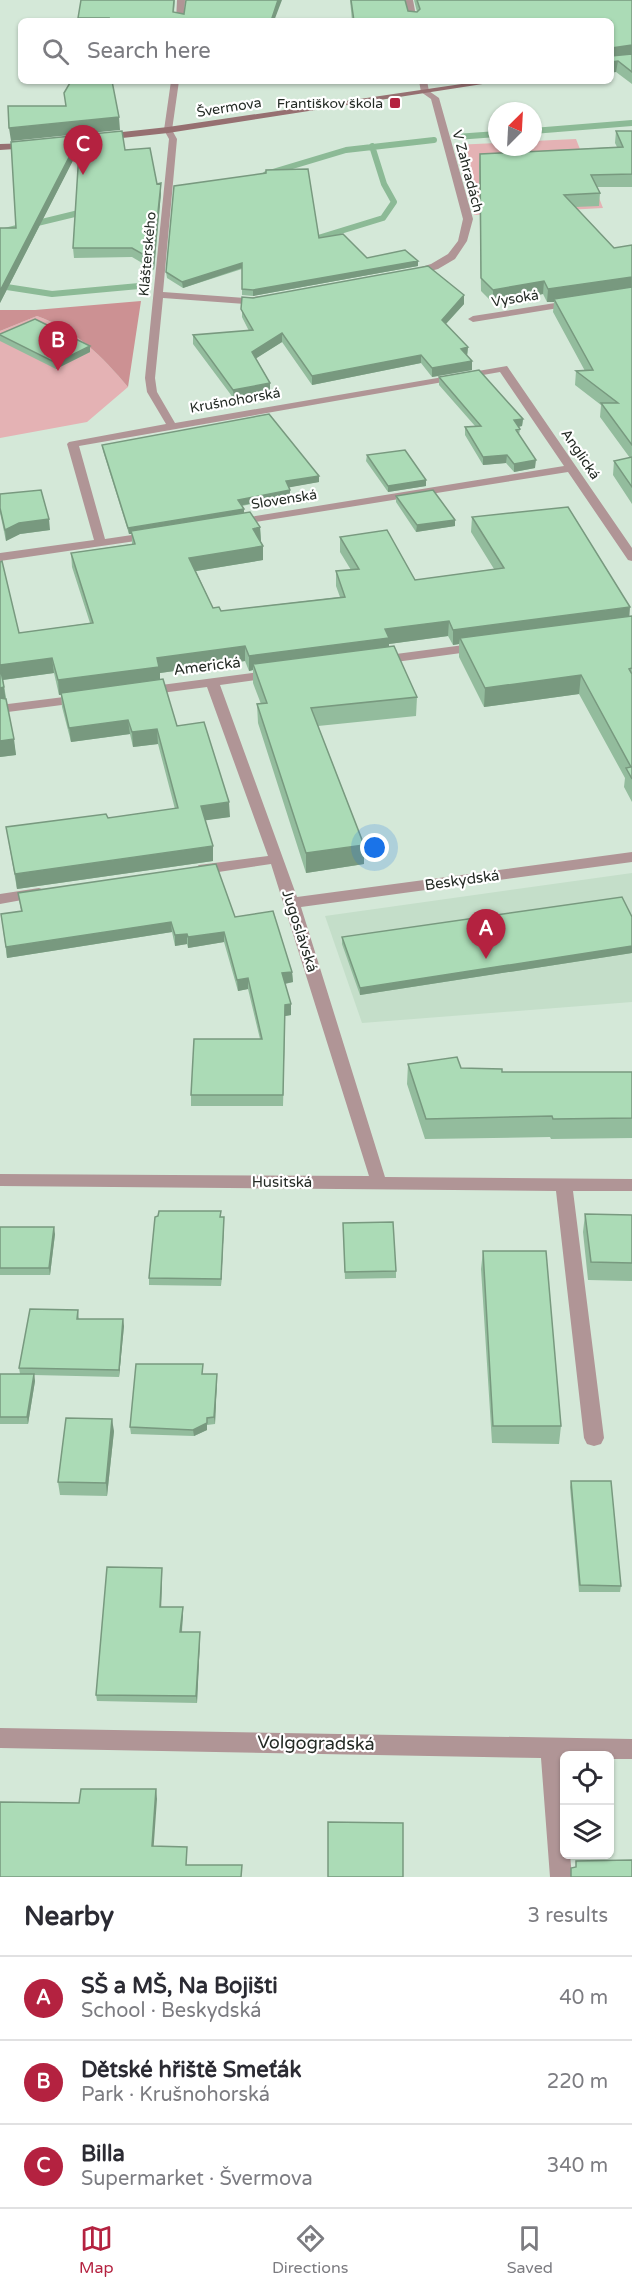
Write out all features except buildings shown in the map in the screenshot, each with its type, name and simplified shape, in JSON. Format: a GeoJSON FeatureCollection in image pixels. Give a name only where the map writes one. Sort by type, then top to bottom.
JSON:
{"type":"FeatureCollection","features":[{"type":"Feature","properties":{"kind":"street"},"geometry":{"type":"LineString","coordinates":[[180,18],[181,0]]}},
{"type":"Feature","properties":{"kind":"street"},"geometry":{"type":"LineString","coordinates":[[409,0],[412,18]]}},
{"type":"Feature","properties":{"kind":"street","name":"Klášterského"},"geometry":{"type":"LineString","coordinates":[[172,426],[152,392],[150,378],[173,139],[168,130],[175,84]]}},
{"type":"Feature","properties":{"kind":"street","name":"V Zahradách"},"geometry":{"type":"LineString","coordinates":[[401,275],[437,265],[460,250],[466,239],[468,219],[435,98],[425,92],[424,84]]}},
{"type":"Feature","properties":{"kind":"street","name":"Švermova"},"geometry":{"type":"LineString","coordinates":[[98,138],[168,130],[478,84]]}},
{"type":"Feature","properties":{"kind":"street"},"geometry":{"type":"LineString","coordinates":[[0,147],[39,144]]}},
{"type":"Feature","properties":{"kind":"street"},"geometry":{"type":"LineString","coordinates":[[157,295],[245,301],[276,297]]}},
{"type":"Feature","properties":{"kind":"street","name":"Vysoká"},"geometry":{"type":"LineString","coordinates":[[473,319],[588,301]]}},
{"type":"Feature","properties":{"kind":"street","name":"Krušnohorská"},"geometry":{"type":"LineString","coordinates":[[100,544],[73,444],[503,368]]}},
{"type":"Feature","properties":{"kind":"street","name":"Anglická"},"geometry":{"type":"LineString","coordinates":[[503,368],[632,557]]}},
{"type":"Feature","properties":{"kind":"street","name":"Slovenská"},"geometry":{"type":"LineString","coordinates":[[229,523],[573,468]]}},
{"type":"Feature","properties":{"kind":"street"},"geometry":{"type":"LineString","coordinates":[[0,557],[159,535]]}},
{"type":"Feature","properties":{"kind":"street"},"geometry":{"type":"LineString","coordinates":[[364,662],[492,646]]}},
{"type":"Feature","properties":{"kind":"street","name":"Americká"},"geometry":{"type":"LineString","coordinates":[[130,693],[282,673]]}},
{"type":"Feature","properties":{"kind":"street","name":"Jugoslávská"},"geometry":{"type":"LineString","coordinates":[[212,682],[292,903],[379,1183]]}},
{"type":"Feature","properties":{"kind":"street"},"geometry":{"type":"LineString","coordinates":[[0,709],[94,697]]}},
{"type":"Feature","properties":{"kind":"street","name":"Beskydská"},"geometry":{"type":"LineString","coordinates":[[292,903],[632,857]]}},
{"type":"Feature","properties":{"kind":"street"},"geometry":{"type":"LineString","coordinates":[[184,873],[276,859]]}},
{"type":"Feature","properties":{"kind":"street"},"geometry":{"type":"LineString","coordinates":[[0,899],[58,891]]}},
{"type":"Feature","properties":{"kind":"street","name":"Husitská"},"geometry":{"type":"LineString","coordinates":[[0,1180],[632,1185]]}},
{"type":"Feature","properties":{"kind":"street"},"geometry":{"type":"LineString","coordinates":[[564,1185],[594,1438]]}},
{"type":"Feature","properties":{"kind":"street","name":"Volgogradská"},"geometry":{"type":"LineString","coordinates":[[0,1738],[632,1749]]}},
{"type":"Feature","properties":{"kind":"street"},"geometry":{"type":"LineString","coordinates":[[551,1749],[561,1877]]}},
{"type":"Feature","properties":{"kind":"shaded area"},"geometry":{"type":"Polygon","coordinates":[[[576,139],[603,208],[474,215],[454,145],[488,143],[488,156],[542,156],[542,141],[576,139]]]}},
{"type":"Feature","properties":{"kind":"shaded area"},"geometry":{"type":"Polygon","coordinates":[[[141,301],[128,387],[87,345],[51,322],[37,316],[0,331],[0,310],[35,310],[141,301]]]}},
{"type":"Feature","properties":{"kind":"shaded area"},"geometry":{"type":"Polygon","coordinates":[[[37,316],[76,336],[128,387],[87,422],[0,438],[0,331],[37,316]]]}},
{"type":"Feature","properties":{"kind":"shaded area"},"geometry":{"type":"Polygon","coordinates":[[[632,873],[632,1002],[362,1023],[325,916],[632,873]]]}},
{"type":"Feature","properties":{"kind":"waterway"},"geometry":{"type":"LineString","coordinates":[[542,130],[632,123]]}},
{"type":"Feature","properties":{"kind":"waterway"},"geometry":{"type":"LineString","coordinates":[[456,137],[488,135]]}},
{"type":"Feature","properties":{"kind":"waterway"},"geometry":{"type":"LineString","coordinates":[[372,147],[434,140]]}},
{"type":"Feature","properties":{"kind":"waterway"},"geometry":{"type":"LineString","coordinates":[[266,174],[346,150],[372,147]]}},
{"type":"Feature","properties":{"kind":"waterway"},"geometry":{"type":"LineString","coordinates":[[305,242],[383,218],[394,202],[384,184],[372,147]]}},
{"type":"Feature","properties":{"kind":"waterway"},"geometry":{"type":"LineString","coordinates":[[0,232],[87,211]]}},
{"type":"Feature","properties":{"kind":"waterway"},"geometry":{"type":"LineString","coordinates":[[0,286],[52,294],[139,286]]}},
{"type":"Feature","properties":{"kind":"place","name":"Františkov škola"},"geometry":{"type":"Point","coordinates":[395,103]}},
{"type":"Feature","properties":{"kind":"place","name":"Billa"},"geometry":{"type":"Point","coordinates":[83,175]}},
{"type":"Feature","properties":{"kind":"place","name":"Dětské hřiště Smeťák"},"geometry":{"type":"Point","coordinates":[58,371]}},
{"type":"Feature","properties":{"kind":"place","name":"SŠ a MŠ, Na Bojišti"},"geometry":{"type":"Point","coordinates":[486,959]}}]}
